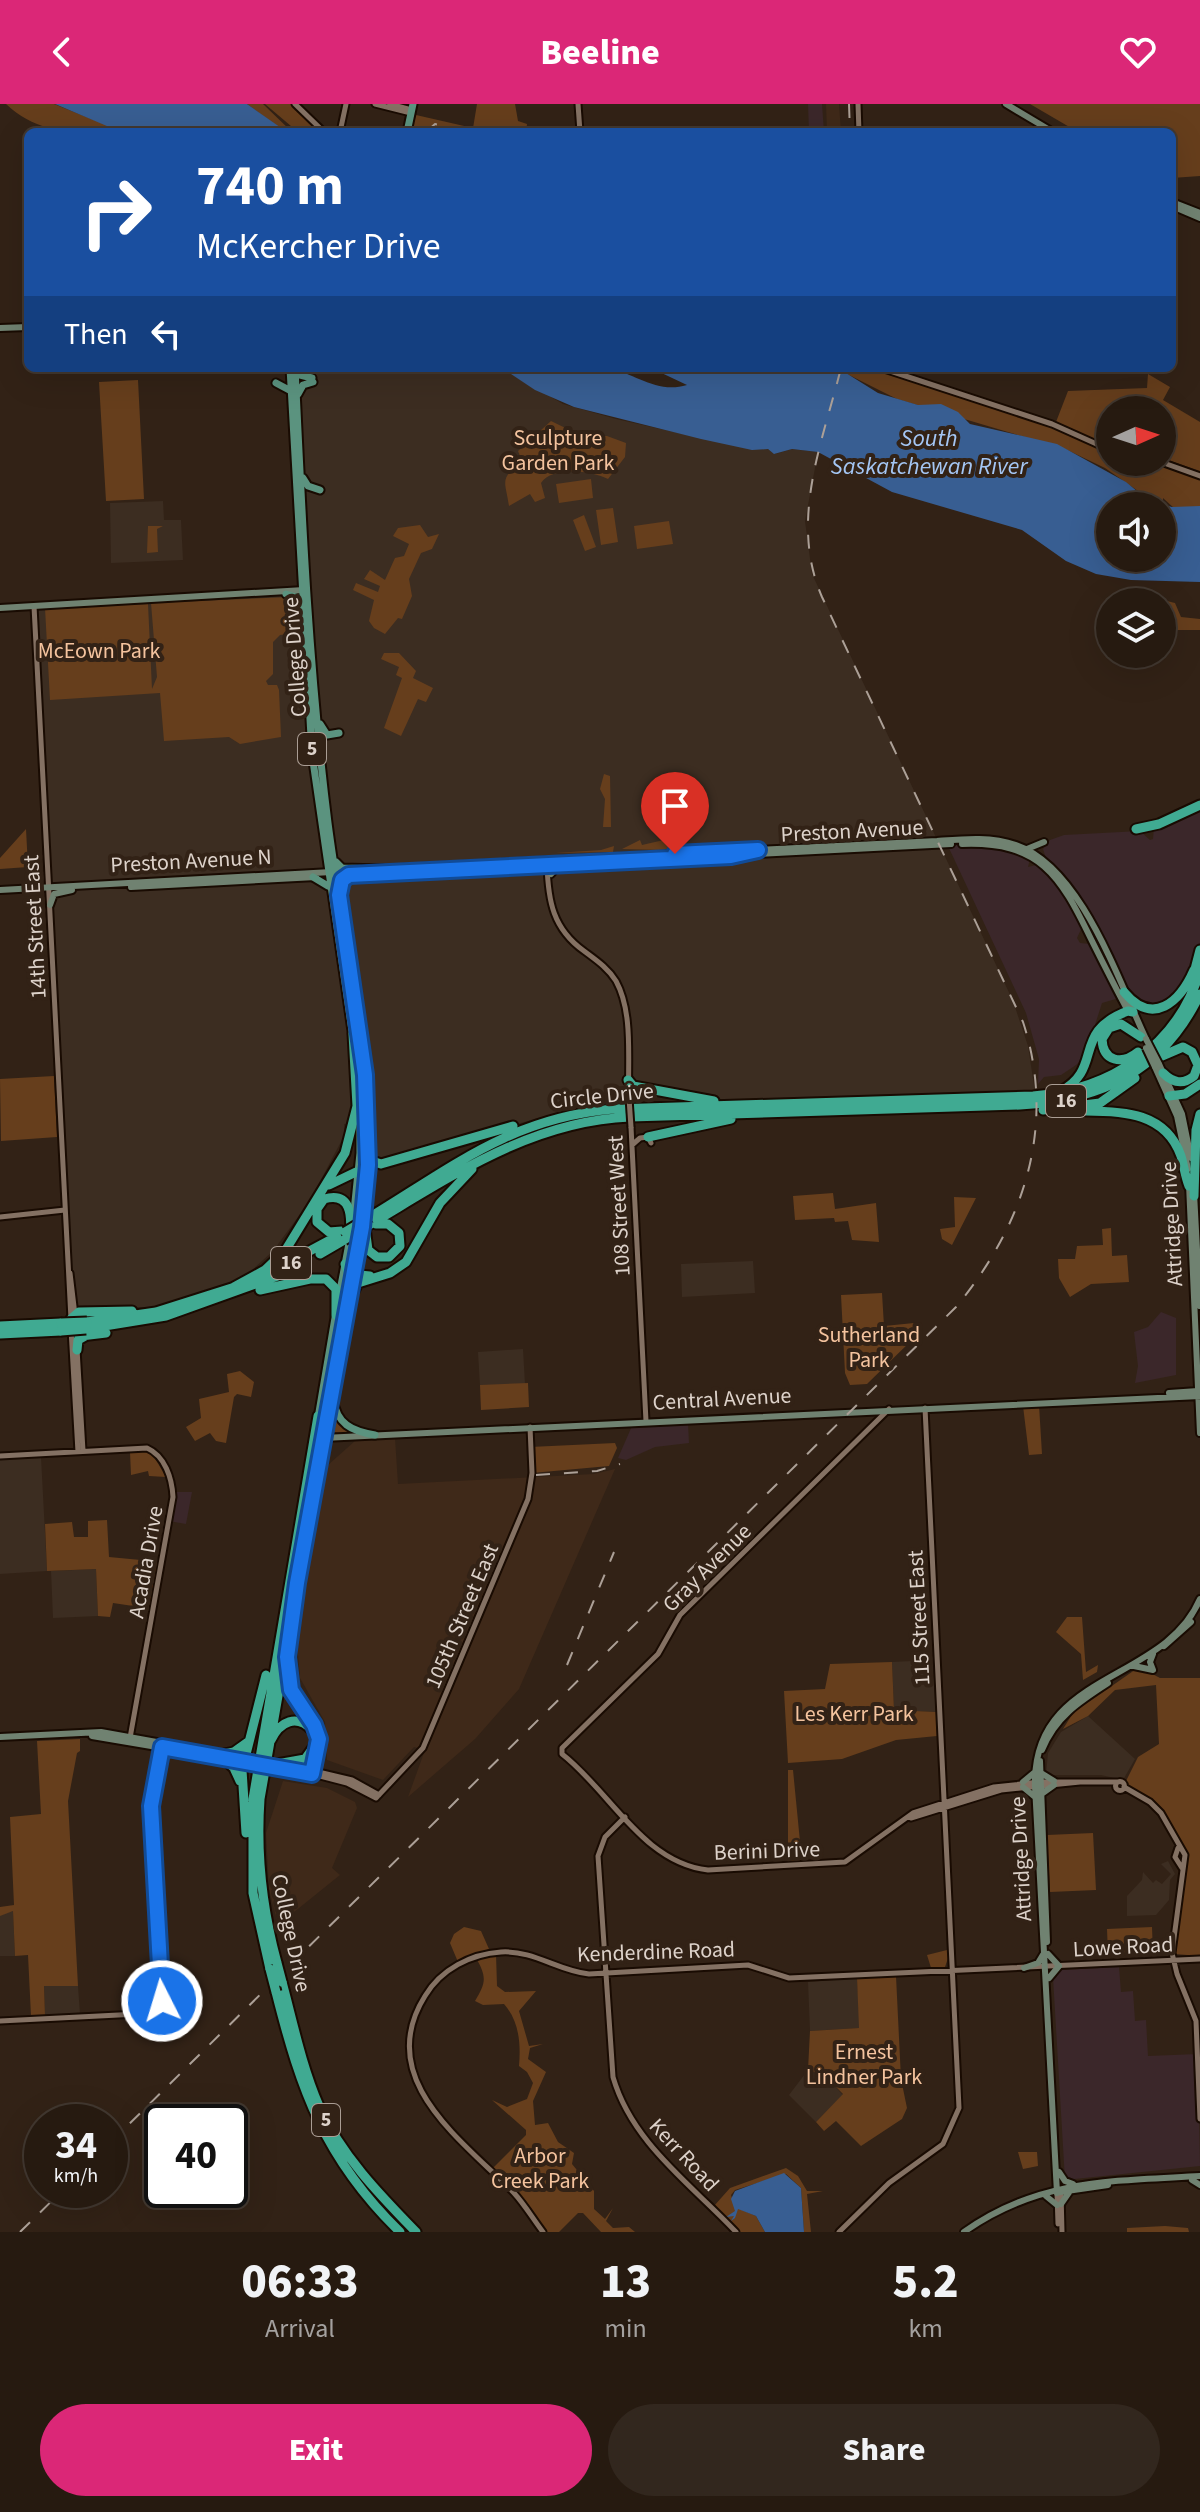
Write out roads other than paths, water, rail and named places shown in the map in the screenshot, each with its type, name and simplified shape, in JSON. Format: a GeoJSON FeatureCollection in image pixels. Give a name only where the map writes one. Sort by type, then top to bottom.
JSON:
{"type":"FeatureCollection","features":[{"type":"Feature","properties":{"kind":"highway"},"geometry":{"type":"LineString","coordinates":[[1136,829],[1159,824],[1200,805]]}},
{"type":"Feature","properties":{"kind":"highway"},"geometry":{"type":"LineString","coordinates":[[1143,1039],[1126,1025],[1112,1026],[1103,1035],[1103,1049],[1110,1058],[1119,1061],[1133,1057],[1147,1045],[1181,1005],[1199,967],[1200,950]]}},
{"type":"Feature","properties":{"kind":"highway"},"geometry":{"type":"LineString","coordinates":[[1122,994],[1141,1006],[1164,1007],[1183,991],[1199,967]]}},
{"type":"Feature","properties":{"kind":"highway","name":"Circle Drive"},"geometry":{"type":"LineString","coordinates":[[357,1228],[485,1146],[522,1128],[563,1116],[613,1109],[1042,1095],[1093,1085],[1139,1059],[1177,1019],[1199,967]]}},
{"type":"Feature","properties":{"kind":"highway"},"geometry":{"type":"LineString","coordinates":[[1042,1095],[1062,1090],[1078,1079],[1094,1033],[1127,1012],[1122,1008],[1122,994]]}},
{"type":"Feature","properties":{"kind":"highway","name":"Circle Drive"},"geometry":{"type":"LineString","coordinates":[[0,1334],[165,1313],[232,1292],[287,1266],[481,1159],[530,1137],[611,1117],[1041,1104],[1093,1093],[1133,1073],[1156,1055],[1179,1030],[1200,994]]}},
{"type":"Feature","properties":{"kind":"highway"},"geometry":{"type":"LineString","coordinates":[[232,1292],[280,1257],[345,1153],[354,1127],[357,1098],[353,1034]]}},
{"type":"Feature","properties":{"kind":"highway"},"geometry":{"type":"LineString","coordinates":[[1031,1110],[1100,1103],[1170,1050],[1183,1047],[1195,1057],[1197,1071],[1188,1080],[1176,1082],[1159,1068]]}},
{"type":"Feature","properties":{"kind":"highway"},"geometry":{"type":"LineString","coordinates":[[1172,1096],[1200,1084]]}},
{"type":"Feature","properties":{"kind":"highway"},"geometry":{"type":"LineString","coordinates":[[629,1089],[648,1088],[714,1101],[790,1104]]}},
{"type":"Feature","properties":{"kind":"highway"},"geometry":{"type":"LineString","coordinates":[[888,1109],[1117,1111],[1149,1119],[1172,1139],[1180,1154],[1189,1186]]}},
{"type":"Feature","properties":{"kind":"highway"},"geometry":{"type":"LineString","coordinates":[[650,1139],[705,1122],[783,1113]]}},
{"type":"Feature","properties":{"kind":"highway"},"geometry":{"type":"LineString","coordinates":[[1194,1196],[1196,1130],[1200,1114]]}},
{"type":"Feature","properties":{"kind":"highway"},"geometry":{"type":"LineString","coordinates":[[368,1149],[372,1161],[381,1164],[563,1116]]}},
{"type":"Feature","properties":{"kind":"highway"},"geometry":{"type":"LineString","coordinates":[[347,1305],[358,1283],[395,1271],[409,1258],[440,1203],[464,1175],[530,1137]]}},
{"type":"Feature","properties":{"kind":"highway"},"geometry":{"type":"LineString","coordinates":[[313,1204],[335,1180],[359,1173],[366,1185]]}},
{"type":"Feature","properties":{"kind":"highway"},"geometry":{"type":"LineString","coordinates":[[357,1228],[333,1233],[319,1226],[316,1213],[321,1202],[332,1197],[346,1203],[357,1228],[370,1253],[385,1258],[396,1253],[401,1242],[394,1227],[380,1223],[357,1228]]}},
{"type":"Feature","properties":{"kind":"highway"},"geometry":{"type":"LineString","coordinates":[[345,1264],[346,1272],[353,1275],[382,1275]]}},
{"type":"Feature","properties":{"kind":"highway"},"geometry":{"type":"LineString","coordinates":[[232,1292],[323,1278],[336,1289],[336,1315]]}},
{"type":"Feature","properties":{"kind":"highway"},"geometry":{"type":"LineString","coordinates":[[77,1350],[76,1323],[137,1327],[165,1313]]}},
{"type":"Feature","properties":{"kind":"highway","name":"Circle Drive"},"geometry":{"type":"LineString","coordinates":[[0,1326],[76,1323]]}},
{"type":"Feature","properties":{"kind":"highway","name":"College Drive"},"geometry":{"type":"LineString","coordinates":[[318,1416],[254,1782],[250,1833],[253,1893],[307,2073],[329,2125],[368,2181],[416,2232]]}},
{"type":"Feature","properties":{"kind":"highway"},"geometry":{"type":"LineString","coordinates":[[310,1464],[316,1443],[323,1438]]}},
{"type":"Feature","properties":{"kind":"highway","name":"College Drive"},"geometry":{"type":"LineString","coordinates":[[323,1438],[261,1782],[259,1864],[276,1992],[299,2078],[320,2129],[351,2177],[398,2230]]}},
{"type":"Feature","properties":{"kind":"highway"},"geometry":{"type":"LineString","coordinates":[[297,1583],[288,1671],[291,1690],[317,1733],[312,1772]]}},
{"type":"Feature","properties":{"kind":"highway"},"geometry":{"type":"LineString","coordinates":[[242,1792],[250,1740],[285,1602]]}},
{"type":"Feature","properties":{"kind":"highway"},"geometry":{"type":"LineString","coordinates":[[261,1782],[270,1744],[279,1727],[291,1721],[304,1723],[314,1735],[312,1772]]}},
{"type":"Feature","properties":{"kind":"highway"},"geometry":{"type":"LineString","coordinates":[[250,1740],[242,1749],[224,1756],[239,1776],[253,1893]]}},
{"type":"Feature","properties":{"kind":"highway"},"geometry":{"type":"LineString","coordinates":[[275,1765],[299,1762],[309,1756],[315,1745]]}},
{"type":"Feature","properties":{"kind":"main road"},"geometry":{"type":"LineString","coordinates":[[1003,104],[1040,128]]}},
{"type":"Feature","properties":{"kind":"main road"},"geometry":{"type":"LineString","coordinates":[[1003,104],[1046,128]]}},
{"type":"Feature","properties":{"kind":"main road"},"geometry":{"type":"LineString","coordinates":[[406,128],[410,108]]}},
{"type":"Feature","properties":{"kind":"main road"},"geometry":{"type":"LineString","coordinates":[[1176,206],[1200,216]]}},
{"type":"Feature","properties":{"kind":"main road"},"geometry":{"type":"LineString","coordinates":[[0,328],[24,327]]}},
{"type":"Feature","properties":{"kind":"main road","name":"College Drive"},"geometry":{"type":"LineString","coordinates":[[293,372],[291,391],[300,544],[329,854]]}},
{"type":"Feature","properties":{"kind":"main road","name":"College Drive"},"geometry":{"type":"LineString","coordinates":[[294,372],[306,560],[304,622],[301,631],[293,635],[306,642],[316,785],[335,895],[361,1115],[353,1275],[323,1438]]}},
{"type":"Feature","properties":{"kind":"main road"},"geometry":{"type":"LineString","coordinates":[[296,400],[301,387],[312,380],[297,372]]}},
{"type":"Feature","properties":{"kind":"main road"},"geometry":{"type":"LineString","coordinates":[[276,383],[291,391]]}},
{"type":"Feature","properties":{"kind":"main road"},"geometry":{"type":"LineString","coordinates":[[301,466],[306,483],[320,490]]}},
{"type":"Feature","properties":{"kind":"main road"},"geometry":{"type":"LineString","coordinates":[[300,544],[306,560]]}},
{"type":"Feature","properties":{"kind":"main road"},"geometry":{"type":"LineString","coordinates":[[0,608],[305,591]]}},
{"type":"Feature","properties":{"kind":"main road"},"geometry":{"type":"LineString","coordinates":[[269,594],[305,591]]}},
{"type":"Feature","properties":{"kind":"main road"},"geometry":{"type":"LineString","coordinates":[[286,594],[296,597],[304,607]]}},
{"type":"Feature","properties":{"kind":"main road"},"geometry":{"type":"LineString","coordinates":[[317,712],[322,732],[328,735],[339,733]]}},
{"type":"Feature","properties":{"kind":"main road"},"geometry":{"type":"LineString","coordinates":[[320,753],[329,742]]}},
{"type":"Feature","properties":{"kind":"main road"},"geometry":{"type":"LineString","coordinates":[[316,785],[342,914]]}},
{"type":"Feature","properties":{"kind":"main road","name":"Preston Avenue"},"geometry":{"type":"LineString","coordinates":[[561,862],[980,839],[1004,841],[1046,860],[1071,888],[1122,994]]}},
{"type":"Feature","properties":{"kind":"main road"},"geometry":{"type":"LineString","coordinates":[[1027,849],[1044,842],[1046,860]]}},
{"type":"Feature","properties":{"kind":"main road","name":"Preston Avenue"},"geometry":{"type":"LineString","coordinates":[[332,874],[980,843],[1014,848],[1038,860],[1064,885],[1122,994]]}},
{"type":"Feature","properties":{"kind":"main road"},"geometry":{"type":"LineString","coordinates":[[731,856],[758,850]]}},
{"type":"Feature","properties":{"kind":"main road"},"geometry":{"type":"LineString","coordinates":[[549,851],[561,862],[549,875],[537,863],[549,851]]}},
{"type":"Feature","properties":{"kind":"main road"},"geometry":{"type":"LineString","coordinates":[[335,895],[326,882],[315,875],[323,868],[329,854],[342,868],[383,869]]}},
{"type":"Feature","properties":{"kind":"main road","name":"Preston Avenue"},"geometry":{"type":"LineString","coordinates":[[332,874],[537,863]]}},
{"type":"Feature","properties":{"kind":"main road","name":"Preston Avenue N"},"geometry":{"type":"LineString","coordinates":[[48,890],[332,874]]}},
{"type":"Feature","properties":{"kind":"main road","name":"Preston Avenue N"},"geometry":{"type":"LineString","coordinates":[[48,890],[315,875]]}},
{"type":"Feature","properties":{"kind":"main road"},"geometry":{"type":"LineString","coordinates":[[335,895],[342,880],[349,875]]}},
{"type":"Feature","properties":{"kind":"main road"},"geometry":{"type":"LineString","coordinates":[[0,892],[48,890]]}},
{"type":"Feature","properties":{"kind":"main road"},"geometry":{"type":"LineString","coordinates":[[50,905],[54,894],[72,890]]}},
{"type":"Feature","properties":{"kind":"main road","name":"College Drive"},"geometry":{"type":"LineString","coordinates":[[318,1416],[345,1264],[366,1185],[368,1149],[365,1075],[342,914],[335,895]]}},
{"type":"Feature","properties":{"kind":"main road"},"geometry":{"type":"LineString","coordinates":[[1127,1012],[1159,1068]]}},
{"type":"Feature","properties":{"kind":"main road","name":"Attridge Drive"},"geometry":{"type":"LineString","coordinates":[[1159,1068],[1189,1140],[1200,1306]]}},
{"type":"Feature","properties":{"kind":"main road","name":"Attridge Drive"},"geometry":{"type":"LineString","coordinates":[[1172,1096],[1185,1143],[1189,1186],[1200,1433]]}},
{"type":"Feature","properties":{"kind":"main road"},"geometry":{"type":"LineString","coordinates":[[1196,1347],[1199,1392]]}},
{"type":"Feature","properties":{"kind":"main road"},"geometry":{"type":"LineString","coordinates":[[1196,1376],[1192,1388],[1185,1394],[1198,1409]]}},
{"type":"Feature","properties":{"kind":"main road"},"geometry":{"type":"LineString","coordinates":[[333,1383],[335,1411],[343,1425],[356,1432],[375,1435]]}},
{"type":"Feature","properties":{"kind":"main road","name":"Central Avenue"},"geometry":{"type":"LineString","coordinates":[[323,1438],[1199,1392]]}},
{"type":"Feature","properties":{"kind":"main road"},"geometry":{"type":"LineString","coordinates":[[318,1416],[318,1432],[323,1438]]}},
{"type":"Feature","properties":{"kind":"main road","name":"Attridge Drive"},"geometry":{"type":"LineString","coordinates":[[1059,2191],[1037,1784],[1041,1742],[1057,1716],[1077,1698],[1175,1633],[1200,1599]]}},
{"type":"Feature","properties":{"kind":"main road","name":"Attridge Drive"},"geometry":{"type":"LineString","coordinates":[[1037,1771],[1046,1740],[1067,1711],[1187,1628],[1200,1609]]}},
{"type":"Feature","properties":{"kind":"main road"},"geometry":{"type":"LineString","coordinates":[[1134,1666],[1153,1670],[1150,1662],[1153,1654]]}},
{"type":"Feature","properties":{"kind":"main road"},"geometry":{"type":"LineString","coordinates":[[0,1739],[101,1732],[312,1772]]}},
{"type":"Feature","properties":{"kind":"main road"},"geometry":{"type":"LineString","coordinates":[[1037,1771],[1054,1783],[1038,1797],[1023,1785],[1037,1771]]}},
{"type":"Feature","properties":{"kind":"main road"},"geometry":{"type":"LineString","coordinates":[[1046,1954],[1059,1966],[1047,1972],[1024,1968],[1038,1963],[1046,1954]]}},
{"type":"Feature","properties":{"kind":"main road"},"geometry":{"type":"LineString","coordinates":[[1046,2194],[1058,2174],[1065,2181],[1077,2184],[1197,2180],[1200,2169]]}},
{"type":"Feature","properties":{"kind":"main road"},"geometry":{"type":"LineString","coordinates":[[967,2232],[1046,2194],[1135,2182]]}},
{"type":"Feature","properties":{"kind":"main road"},"geometry":{"type":"LineString","coordinates":[[1059,2191],[1077,2184]]}},
{"type":"Feature","properties":{"kind":"main road"},"geometry":{"type":"LineString","coordinates":[[1046,2194],[1059,2205],[1071,2190]]}},
{"type":"Feature","properties":{"kind":"street"},"geometry":{"type":"LineString","coordinates":[[295,104],[320,128]]}},
{"type":"Feature","properties":{"kind":"street"},"geometry":{"type":"LineString","coordinates":[[341,128],[346,104]]}},
{"type":"Feature","properties":{"kind":"street"},"geometry":{"type":"LineString","coordinates":[[375,104],[410,108]]}},
{"type":"Feature","properties":{"kind":"street"},"geometry":{"type":"LineString","coordinates":[[390,104],[410,108]]}},
{"type":"Feature","properties":{"kind":"street"},"geometry":{"type":"LineString","coordinates":[[578,104],[580,128]]}},
{"type":"Feature","properties":{"kind":"street"},"geometry":{"type":"LineString","coordinates":[[858,104],[859,128]]}},
{"type":"Feature","properties":{"kind":"street"},"geometry":{"type":"LineString","coordinates":[[893,372],[1052,424],[1096,444]]}},
{"type":"Feature","properties":{"kind":"street"},"geometry":{"type":"LineString","coordinates":[[1176,467],[1200,476]]}},
{"type":"Feature","properties":{"kind":"street","name":"14th Street East"},"geometry":{"type":"LineString","coordinates":[[34,606],[65,1213],[76,1323],[80,1452]]}},
{"type":"Feature","properties":{"kind":"street","name":"108 Street West"},"geometry":{"type":"LineString","coordinates":[[549,862],[550,903],[557,920],[569,939],[603,965],[618,985],[625,1011],[646,1421]]}},
{"type":"Feature","properties":{"kind":"street"},"geometry":{"type":"LineString","coordinates":[[631,1129],[650,1139]]}},
{"type":"Feature","properties":{"kind":"street"},"geometry":{"type":"LineString","coordinates":[[632,1146],[650,1139]]}},
{"type":"Feature","properties":{"kind":"street"},"geometry":{"type":"LineString","coordinates":[[0,1217],[65,1213]]}},
{"type":"Feature","properties":{"kind":"street","name":"14th Street East"},"geometry":{"type":"LineString","coordinates":[[67,1246],[76,1323]]}},
{"type":"Feature","properties":{"kind":"street"},"geometry":{"type":"LineString","coordinates":[[77,1350],[80,1452]]}},
{"type":"Feature","properties":{"kind":"street","name":"115 Street East"},"geometry":{"type":"LineString","coordinates":[[925,1408],[952,1970]]}},
{"type":"Feature","properties":{"kind":"street","name":"Gray Avenue"},"geometry":{"type":"LineString","coordinates":[[567,1758],[567,1745],[658,1654],[680,1615],[886,1409]]}},
{"type":"Feature","properties":{"kind":"street","name":"105th Street East"},"geometry":{"type":"LineString","coordinates":[[312,1772],[352,1780],[378,1797],[423,1748],[532,1489],[530,1427]]}},
{"type":"Feature","properties":{"kind":"street","name":"Acadia Drive"},"geometry":{"type":"LineString","coordinates":[[0,1456],[152,1449],[165,1466],[173,1492],[130,1739]]}},
{"type":"Feature","properties":{"kind":"street"},"geometry":{"type":"LineString","coordinates":[[0,2021],[147,2014],[158,2009],[161,1996],[151,1806],[162,1745]]}},
{"type":"Feature","properties":{"kind":"street","name":"Berini Drive"},"geometry":{"type":"LineString","coordinates":[[567,1758],[670,1859],[698,1869],[719,1871],[834,1865],[855,1857],[902,1822],[929,1809],[1023,1785],[1106,1781],[1117,1784],[1150,1802],[1161,1813],[1177,1843],[1183,1869],[1172,1936],[1173,1960]]}},
{"type":"Feature","properties":{"kind":"street"},"geometry":{"type":"LineString","coordinates":[[942,1783],[947,1795],[960,1799],[947,1812],[945,1824]]}},
{"type":"Feature","properties":{"kind":"street"},"geometry":{"type":"LineString","coordinates":[[942,1783],[940,1797],[929,1809],[941,1815],[945,1824]]}},
{"type":"Feature","properties":{"kind":"street","name":"Kerr Road"},"geometry":{"type":"LineString","coordinates":[[625,1817],[605,1837],[599,1853],[611,2068],[626,2112],[649,2143],[736,2232]]}},
{"type":"Feature","properties":{"kind":"street"},"geometry":{"type":"LineString","coordinates":[[937,1971],[949,1962],[951,1952]]}},
{"type":"Feature","properties":{"kind":"street","name":"Kenderdine Road"},"geometry":{"type":"LineString","coordinates":[[543,2232],[515,2194],[426,2103],[412,2071],[413,2023],[421,2001],[436,1981],[456,1966],[481,1955],[525,1953],[572,1972],[605,1973],[748,1965],[789,1978],[1024,1968]]}},
{"type":"Feature","properties":{"kind":"street","name":"Lowe Road"},"geometry":{"type":"LineString","coordinates":[[1047,1972],[1059,1966],[1200,1959]]}},
{"type":"Feature","properties":{"kind":"street"},"geometry":{"type":"LineString","coordinates":[[1173,1960],[1194,2014],[1200,2119]]}},
{"type":"Feature","properties":{"kind":"street"},"geometry":{"type":"LineString","coordinates":[[839,2232],[889,2183],[943,2144],[954,2125],[959,2091],[952,1970]]}},
{"type":"Feature","properties":{"kind":"street"},"geometry":{"type":"LineString","coordinates":[[1059,2191],[1060,2232]]}},
{"type":"Feature","properties":{"kind":"water"},"geometry":{"type":"Polygon","coordinates":[[[55,104],[247,104],[281,128],[112,128],[55,104]]]}},
{"type":"Feature","properties":{"kind":"water","name":"South Saskatchewan River"},"geometry":{"type":"Polygon","coordinates":[[[508,372],[622,372],[656,385],[676,387],[687,385],[659,372],[844,372],[878,393],[918,405],[941,404],[958,412],[970,424],[1057,444],[1096,465],[1096,476],[1115,476],[1126,482],[1138,492],[1096,492],[1096,572],[1176,572],[1176,507],[1200,506],[1200,582],[1131,580],[1096,574],[1066,561],[1022,530],[892,492],[818,452],[792,449],[774,454],[768,449],[752,450],[574,407],[535,390],[508,372]]]}},
{"type":"Feature","properties":{"kind":"water"},"geometry":{"type":"Polygon","coordinates":[[[784,2173],[801,2188],[804,2232],[765,2232],[756,2216],[738,2209],[735,2218],[731,2221],[734,2216],[726,2217],[735,2211],[731,2199],[735,2191],[784,2173]]]}},
{"type":"Feature","properties":{"kind":"railway"},"geometry":{"type":"LineString","coordinates":[[849,104],[850,128]]}},
{"type":"Feature","properties":{"kind":"railway"},"geometry":{"type":"LineString","coordinates":[[430,128],[435,124],[454,128]]}},
{"type":"Feature","properties":{"kind":"railway"},"geometry":{"type":"LineString","coordinates":[[128,2125],[956,1307],[980,1275],[1016,1208],[1028,1173],[1035,1136],[1033,1061],[1023,1022],[822,597],[813,568],[808,540],[808,511],[818,454],[840,372]]}},
{"type":"Feature","properties":{"kind":"railway"},"geometry":{"type":"LineString","coordinates":[[536,1475],[597,1471],[620,1464]]}},
{"type":"Feature","properties":{"kind":"railway"},"geometry":{"type":"LineString","coordinates":[[567,1665],[614,1552]]}},
{"type":"Feature","properties":{"kind":"railway"},"geometry":{"type":"LineString","coordinates":[[20,2232],[45,2208]]}},
{"type":"Feature","properties":{"kind":"park label","name":"Sculpture Garden Park"},"geometry":{"type":"Point","coordinates":[558,450]}},
{"type":"Feature","properties":{"kind":"park label","name":"McEown Park"},"geometry":{"type":"Point","coordinates":[99,651]}},
{"type":"Feature","properties":{"kind":"park label","name":"Sutherland Park"},"geometry":{"type":"Point","coordinates":[869,1348]}},
{"type":"Feature","properties":{"kind":"park label","name":"Les Kerr Park"},"geometry":{"type":"Point","coordinates":[854,1714]}},
{"type":"Feature","properties":{"kind":"park label","name":"Ernest Lindner Park"},"geometry":{"type":"Point","coordinates":[864,2064]}},
{"type":"Feature","properties":{"kind":"park label","name":"Arbor Creek Park"},"geometry":{"type":"Point","coordinates":[540,2168]}}]}
